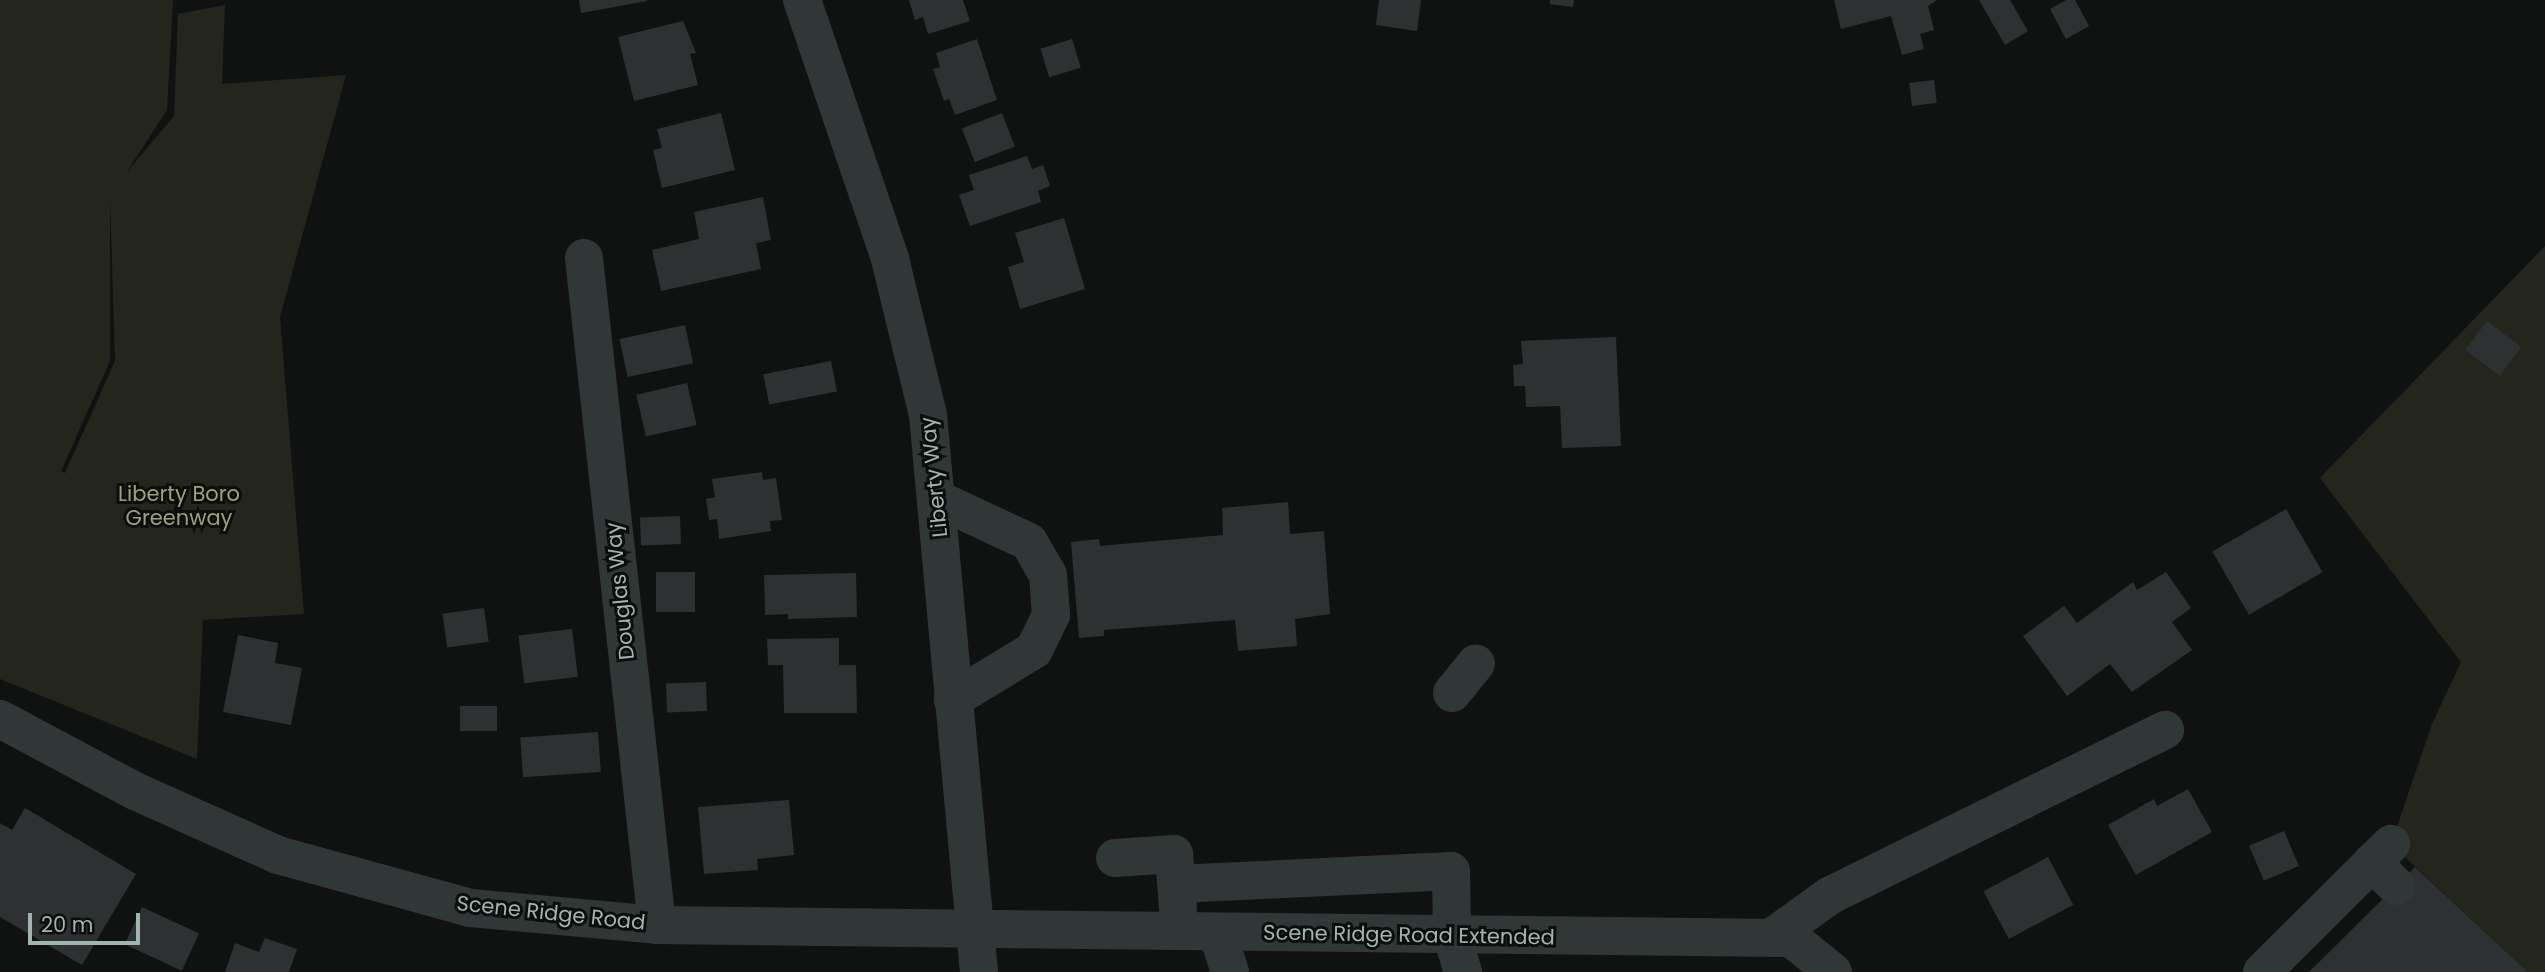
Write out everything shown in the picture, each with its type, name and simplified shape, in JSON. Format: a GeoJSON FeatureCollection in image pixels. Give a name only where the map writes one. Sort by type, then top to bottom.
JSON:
{"type":"FeatureCollection","features":[{"type":"Feature","properties":{"kind":"street","name":"Liberty Way"},"geometry":{"type":"LineString","coordinates":[[802,0],[890,259],[928,415],[939,500],[953,699],[979,972]]}},
{"type":"Feature","properties":{"kind":"street","name":"Douglas Way"},"geometry":{"type":"LineString","coordinates":[[583,258],[657,925]]}},
{"type":"Feature","properties":{"kind":"street"},"geometry":{"type":"LineString","coordinates":[[939,500],[1029,542],[1048,576],[1051,615],[1034,650],[953,699]]}},
{"type":"Feature","properties":{"kind":"street"},"geometry":{"type":"LineString","coordinates":[[1452,693],[1476,663]]}},
{"type":"Feature","properties":{"kind":"street","name":"Scene Ridge Road"},"geometry":{"type":"LineString","coordinates":[[0,719],[135,791],[278,855],[471,908],[657,925],[973,929]]}},
{"type":"Feature","properties":{"kind":"street"},"geometry":{"type":"LineString","coordinates":[[1771,938],[1829,896],[2165,730]]}},
{"type":"Feature","properties":{"kind":"street"},"geometry":{"type":"LineString","coordinates":[[1115,858],[1174,854],[1177,884],[1230,972]]}},
{"type":"Feature","properties":{"kind":"street"},"geometry":{"type":"LineString","coordinates":[[2262,972],[2386,864]]}},
{"type":"Feature","properties":{"kind":"street"},"geometry":{"type":"LineString","coordinates":[[1177,884],[1451,871],[1452,936],[1463,972]]}},
{"type":"Feature","properties":{"kind":"street"},"geometry":{"type":"LineString","coordinates":[[1336,877],[1340,934]]}},
{"type":"Feature","properties":{"kind":"street"},"geometry":{"type":"LineString","coordinates":[[1208,932],[1223,882]]}},
{"type":"Feature","properties":{"kind":"street","name":"Scene Ridge Road Extended"},"geometry":{"type":"LineString","coordinates":[[973,929],[1791,938],[1833,972]]}},
{"type":"Feature","properties":{"kind":"green space","name":"Liberty Boro Greenway"},"geometry":{"type":"Polygon","coordinates":[[[0,0],[173,0],[167,110],[126,173],[174,116],[178,14],[225,5],[222,84],[346,75],[280,317],[304,614],[203,620],[197,759],[0,679],[0,0]],[[110,197],[110,361],[61,471],[65,473],[115,361],[110,197]]]}},
{"type":"Feature","properties":{"kind":"green space"},"geometry":{"type":"Polygon","coordinates":[[[2545,246],[2545,972],[2528,972],[2391,844],[2432,724],[2461,662],[2320,478],[2545,246]]]}},
{"type":"Feature","properties":{"kind":"building"},"geometry":{"type":"Polygon","coordinates":[[[579,0],[647,0],[647,1],[581,13],[579,0]]]}},
{"type":"Feature","properties":{"kind":"building"},"geometry":{"type":"Polygon","coordinates":[[[909,0],[963,0],[970,21],[928,34],[923,17],[915,20],[909,0]]]}},
{"type":"Feature","properties":{"kind":"building"},"geometry":{"type":"Polygon","coordinates":[[[1379,0],[1421,0],[1417,31],[1376,25],[1379,0]]]}},
{"type":"Feature","properties":{"kind":"building"},"geometry":{"type":"Polygon","coordinates":[[[1550,0],[1574,0],[1573,7],[1550,4],[1550,0]]]}},
{"type":"Feature","properties":{"kind":"building"},"geometry":{"type":"Polygon","coordinates":[[[1834,0],[1937,0],[1928,6],[1934,30],[1920,34],[1924,49],[1902,55],[1891,16],[1841,29],[1834,0]]]}},
{"type":"Feature","properties":{"kind":"building"},"geometry":{"type":"Polygon","coordinates":[[[1979,0],[2010,0],[2028,31],[2005,45],[1979,0]]]}},
{"type":"Feature","properties":{"kind":"building"},"geometry":{"type":"Polygon","coordinates":[[[2066,0],[2075,0],[2089,26],[2066,39],[2050,9],[2066,0]]]}},
{"type":"Feature","properties":{"kind":"building"},"geometry":{"type":"Polygon","coordinates":[[[683,21],[696,53],[690,54],[698,85],[634,101],[618,37],[683,21]]]}},
{"type":"Feature","properties":{"kind":"building"},"geometry":{"type":"Polygon","coordinates":[[[977,39],[997,100],[955,115],[949,99],[944,101],[933,69],[940,67],[936,53],[977,39]]]}},
{"type":"Feature","properties":{"kind":"building"},"geometry":{"type":"Polygon","coordinates":[[[1072,39],[1081,68],[1049,77],[1040,49],[1072,39]]]}},
{"type":"Feature","properties":{"kind":"building"},"geometry":{"type":"Polygon","coordinates":[[[1934,80],[1937,103],[1912,106],[1909,83],[1934,80]]]}},
{"type":"Feature","properties":{"kind":"building"},"geometry":{"type":"Polygon","coordinates":[[[721,113],[735,170],[662,188],[653,150],[662,148],[657,129],[721,113]]]}},
{"type":"Feature","properties":{"kind":"building"},"geometry":{"type":"Polygon","coordinates":[[[1002,113],[1015,147],[975,162],[962,128],[1002,113]]]}},
{"type":"Feature","properties":{"kind":"building"},"geometry":{"type":"Polygon","coordinates":[[[1027,156],[1032,169],[1043,165],[1050,186],[1038,191],[1041,202],[970,226],[959,195],[974,190],[969,175],[1027,156]]]}},
{"type":"Feature","properties":{"kind":"building"},"geometry":{"type":"Polygon","coordinates":[[[763,197],[771,240],[756,243],[761,269],[661,291],[652,250],[699,239],[694,212],[763,197]]]}},
{"type":"Feature","properties":{"kind":"building"},"geometry":{"type":"Polygon","coordinates":[[[1064,218],[1085,289],[1020,309],[1008,267],[1024,262],[1015,233],[1064,218]]]}},
{"type":"Feature","properties":{"kind":"building"},"geometry":{"type":"Polygon","coordinates":[[[2487,321],[2521,347],[2500,376],[2465,350],[2487,321]]]}},
{"type":"Feature","properties":{"kind":"building"},"geometry":{"type":"Polygon","coordinates":[[[685,325],[693,363],[628,377],[619,339],[685,325]]]}},
{"type":"Feature","properties":{"kind":"building"},"geometry":{"type":"Polygon","coordinates":[[[1616,337],[1621,446],[1562,448],[1560,406],[1526,407],[1525,386],[1514,386],[1513,365],[1523,364],[1521,341],[1616,337]]]}},
{"type":"Feature","properties":{"kind":"building"},"geometry":{"type":"Polygon","coordinates":[[[831,361],[837,391],[769,405],[763,374],[831,361]]]}},
{"type":"Feature","properties":{"kind":"building"},"geometry":{"type":"Polygon","coordinates":[[[687,383],[697,425],[646,437],[636,395],[687,383]]]}},
{"type":"Feature","properties":{"kind":"building"},"geometry":{"type":"Polygon","coordinates":[[[762,472],[763,480],[776,478],[782,520],[770,521],[771,531],[719,539],[717,519],[709,520],[706,499],[715,497],[712,479],[762,472]]]}},
{"type":"Feature","properties":{"kind":"building"},"geometry":{"type":"Polygon","coordinates":[[[1288,502],[1290,534],[1324,531],[1330,614],[1295,619],[1297,646],[1238,651],[1235,620],[1104,630],[1104,636],[1079,638],[1071,542],[1099,539],[1100,546],[1223,535],[1222,508],[1288,502]]]}},
{"type":"Feature","properties":{"kind":"building"},"geometry":{"type":"Polygon","coordinates":[[[2286,509],[2322,572],[2249,615],[2212,552],[2286,509]]]}},
{"type":"Feature","properties":{"kind":"building"},"geometry":{"type":"Polygon","coordinates":[[[680,516],[681,544],[641,545],[640,517],[680,516]]]}},
{"type":"Feature","properties":{"kind":"building"},"geometry":{"type":"Polygon","coordinates":[[[656,572],[695,572],[695,612],[656,612],[656,572]]]}},
{"type":"Feature","properties":{"kind":"building"},"geometry":{"type":"Polygon","coordinates":[[[2166,572],[2191,608],[2172,622],[2192,650],[2132,692],[2110,664],[2067,696],[2023,636],[2064,606],[2077,623],[2133,582],[2137,590],[2166,572]]]}},
{"type":"Feature","properties":{"kind":"building"},"geometry":{"type":"Polygon","coordinates":[[[856,573],[857,617],[788,619],[788,614],[765,615],[764,575],[856,573]]]}},
{"type":"Feature","properties":{"kind":"building"},"geometry":{"type":"Polygon","coordinates":[[[484,608],[489,642],[447,648],[442,614],[484,608]]]}},
{"type":"Feature","properties":{"kind":"building"},"geometry":{"type":"Polygon","coordinates":[[[572,629],[578,677],[524,683],[518,636],[572,629]]]}},
{"type":"Feature","properties":{"kind":"building"},"geometry":{"type":"Polygon","coordinates":[[[238,635],[278,643],[275,663],[302,668],[291,725],[223,712],[238,635]]]}},
{"type":"Feature","properties":{"kind":"building"},"geometry":{"type":"Polygon","coordinates":[[[839,638],[839,665],[856,665],[857,713],[784,713],[783,665],[768,665],[767,639],[839,638]]]}},
{"type":"Feature","properties":{"kind":"building"},"geometry":{"type":"Polygon","coordinates":[[[706,682],[707,711],[667,712],[666,683],[706,682]]]}},
{"type":"Feature","properties":{"kind":"building"},"geometry":{"type":"Polygon","coordinates":[[[460,706],[497,706],[497,731],[460,731],[460,706]]]}},
{"type":"Feature","properties":{"kind":"building"},"geometry":{"type":"Polygon","coordinates":[[[598,732],[601,772],[523,777],[520,737],[598,732]]]}},
{"type":"Feature","properties":{"kind":"building"},"geometry":{"type":"Polygon","coordinates":[[[2188,789],[2212,832],[2136,875],[2108,825],[2154,799],[2157,806],[2188,789]]]}},
{"type":"Feature","properties":{"kind":"building"},"geometry":{"type":"Polygon","coordinates":[[[789,800],[794,855],[757,859],[758,870],[704,874],[698,807],[789,800]]]}},
{"type":"Feature","properties":{"kind":"building"},"geometry":{"type":"Polygon","coordinates":[[[25,808],[136,874],[82,965],[0,917],[0,823],[12,830],[25,808]]]}},
{"type":"Feature","properties":{"kind":"building"},"geometry":{"type":"Polygon","coordinates":[[[2284,831],[2299,866],[2264,881],[2249,846],[2284,831]]]}},
{"type":"Feature","properties":{"kind":"building"},"geometry":{"type":"Polygon","coordinates":[[[2048,857],[2073,905],[2009,939],[1984,891],[2048,857]]]}},
{"type":"Feature","properties":{"kind":"building"},"geometry":{"type":"Polygon","coordinates":[[[2415,867],[2528,972],[2309,972],[2415,867]]]}},
{"type":"Feature","properties":{"kind":"building"},"geometry":{"type":"Polygon","coordinates":[[[142,907],[199,934],[182,971],[125,944],[142,907]]]}},
{"type":"Feature","properties":{"kind":"building"},"geometry":{"type":"Polygon","coordinates":[[[265,938],[297,949],[289,972],[225,972],[235,943],[259,952],[265,938]]]}}]}
